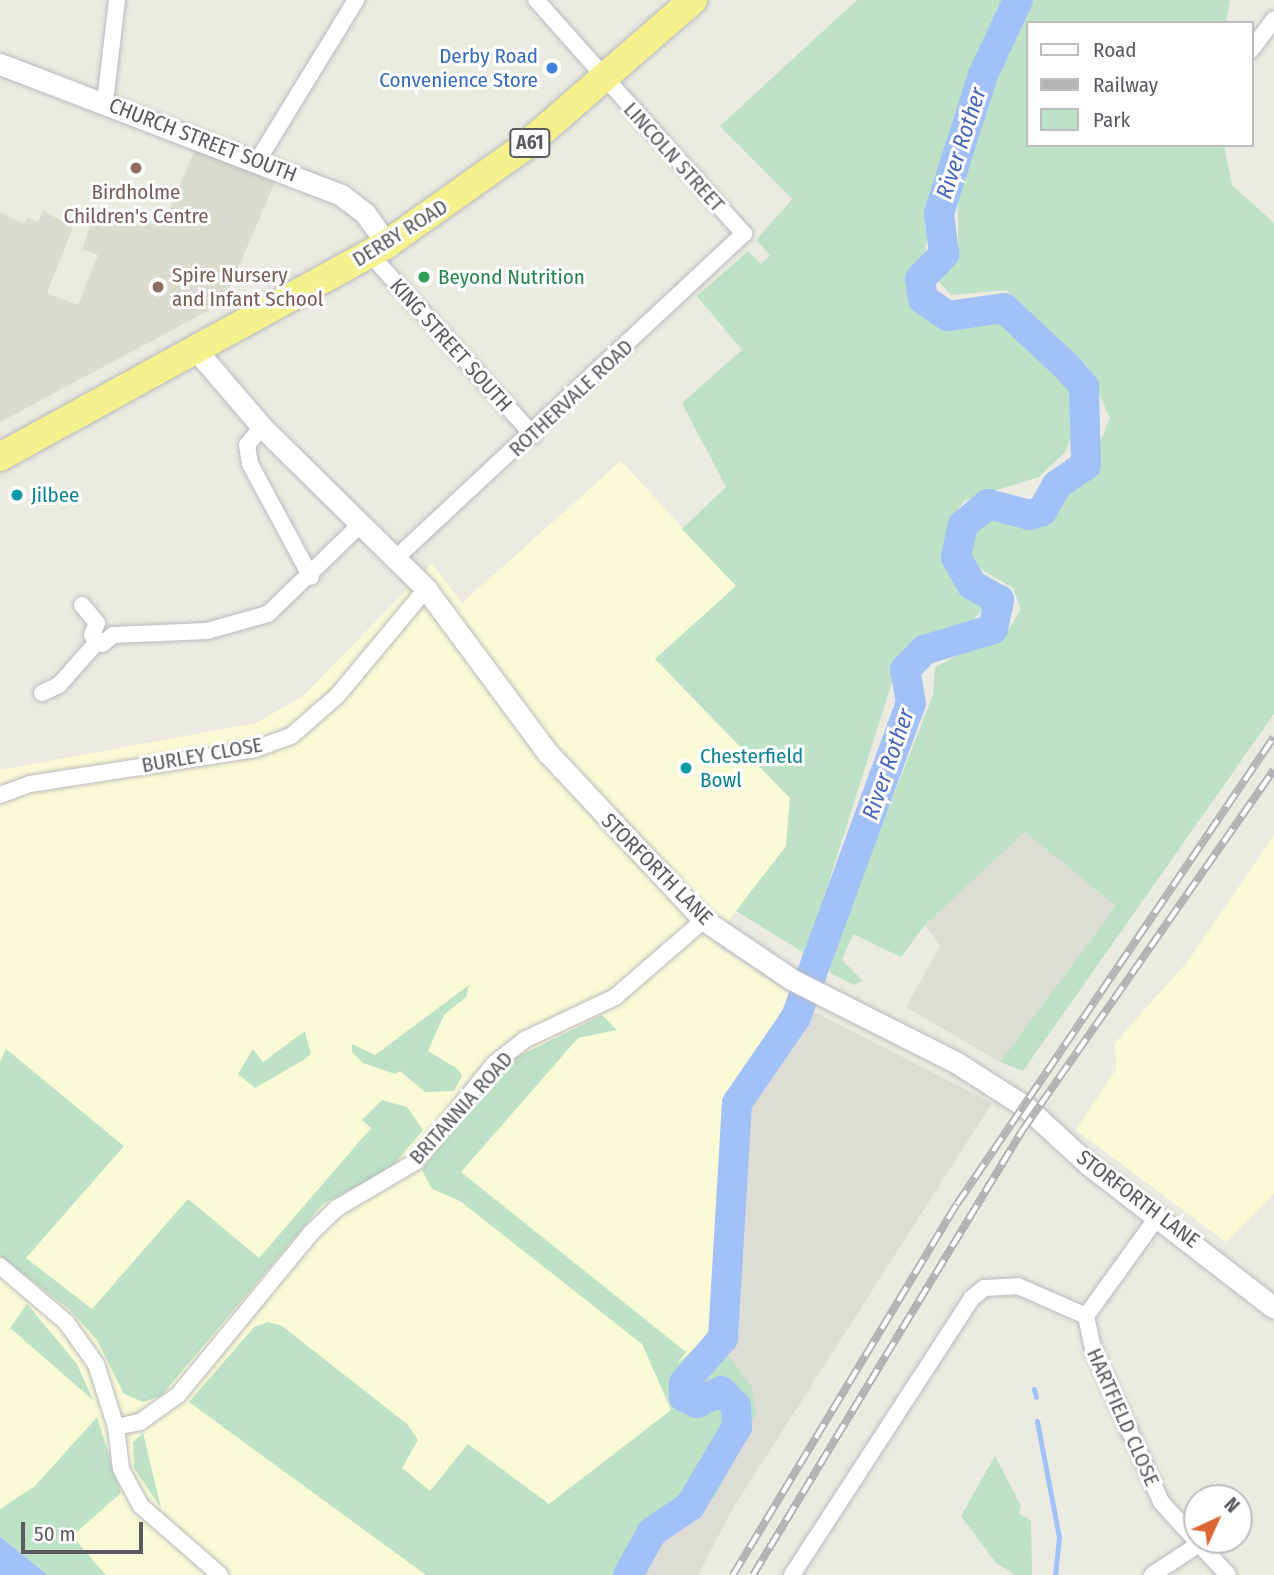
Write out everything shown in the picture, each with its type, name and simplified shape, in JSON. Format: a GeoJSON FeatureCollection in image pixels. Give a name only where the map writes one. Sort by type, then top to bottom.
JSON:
{"type":"FeatureCollection","features":[{"type":"Feature","properties":{"kind":"highway","name":"DERBY ROAD"},"geometry":{"type":"LineString","coordinates":[[0,457],[379,249],[524,148],[693,0]]}},
{"type":"Feature","properties":{"kind":"street"},"geometry":{"type":"LineString","coordinates":[[105,102],[117,0]]}},
{"type":"Feature","properties":{"kind":"street"},"geometry":{"type":"LineString","coordinates":[[258,160],[356,0]]}},
{"type":"Feature","properties":{"kind":"street","name":"LINCOLN STREET"},"geometry":{"type":"LineString","coordinates":[[536,0],[604,80],[744,234]]}},
{"type":"Feature","properties":{"kind":"street"},"geometry":{"type":"LineString","coordinates":[[1253,46],[1263,26]]}},
{"type":"Feature","properties":{"kind":"street","name":"CHURCH STREET SOUTH"},"geometry":{"type":"LineString","coordinates":[[0,64],[258,160],[355,203],[379,249]]}},
{"type":"Feature","properties":{"kind":"street","name":"ROTHERVALE ROAD"},"geometry":{"type":"LineString","coordinates":[[395,558],[533,435],[744,234]]}},
{"type":"Feature","properties":{"kind":"street","name":"KING STREET SOUTH"},"geometry":{"type":"LineString","coordinates":[[379,249],[533,435]]}},
{"type":"Feature","properties":{"kind":"street","name":"STORFORTH LANE"},"geometry":{"type":"LineString","coordinates":[[196,350],[262,427],[426,589],[548,753],[704,920],[791,979],[992,1084],[1274,1308]]}},
{"type":"Feature","properties":{"kind":"street"},"geometry":{"type":"LineString","coordinates":[[262,427],[247,445],[250,464],[311,577]]}},
{"type":"Feature","properties":{"kind":"street"},"geometry":{"type":"LineString","coordinates":[[42,693],[59,685],[97,642],[114,635],[207,631],[248,621],[285,604],[361,524]]}},
{"type":"Feature","properties":{"kind":"street","name":"BURLEY CLOSE"},"geometry":{"type":"LineString","coordinates":[[0,795],[30,784],[255,749],[291,736],[337,696],[426,589]]}},
{"type":"Feature","properties":{"kind":"street"},"geometry":{"type":"LineString","coordinates":[[82,605],[97,623]]}},
{"type":"Feature","properties":{"kind":"street"},"geometry":{"type":"LineString","coordinates":[[97,623],[109,623],[114,635]]}},
{"type":"Feature","properties":{"kind":"street"},"geometry":{"type":"LineString","coordinates":[[97,623],[92,630],[97,642]]}},
{"type":"Feature","properties":{"kind":"street","name":"BRITANNIA ROAD"},"geometry":{"type":"LineString","coordinates":[[116,1427],[140,1422],[178,1395],[312,1233],[337,1208],[415,1161],[495,1063],[524,1040],[615,997],[704,920]]}},
{"type":"Feature","properties":{"kind":"street"},"geometry":{"type":"LineString","coordinates":[[795,1570],[961,1314],[984,1288],[1000,1284],[1086,1316],[1158,1216]]}},
{"type":"Feature","properties":{"kind":"street"},"geometry":{"type":"LineString","coordinates":[[0,1266],[81,1343],[106,1387],[116,1427],[121,1469],[141,1506],[220,1575]]}},
{"type":"Feature","properties":{"kind":"street","name":"HARTFIELD CLOSE"},"geometry":{"type":"LineString","coordinates":[[1086,1316],[1127,1436],[1161,1502],[1183,1530]]}},
{"type":"Feature","properties":{"kind":"street"},"geometry":{"type":"LineString","coordinates":[[1152,1575],[1184,1554]]}},
{"type":"Feature","properties":{"kind":"street","name":"HARTFIELD CLOSE"},"geometry":{"type":"LineString","coordinates":[[1205,1554],[1228,1575]]}},
{"type":"Feature","properties":{"kind":"shaded area","name":"Spire Nursery and Infant School"},"geometry":{"type":"Polygon","coordinates":[[[196,147],[275,182],[223,303],[0,422],[0,212],[24,224],[27,217],[38,222],[43,210],[73,228],[47,293],[78,305],[98,255],[82,249],[95,212],[114,210],[162,227],[196,147]]]}},
{"type":"Feature","properties":{"kind":"shaded area"},"geometry":{"type":"Polygon","coordinates":[[[621,461],[736,586],[655,659],[790,798],[786,846],[712,943],[796,998],[726,1131],[721,1291],[712,1333],[674,1367],[672,1409],[564,1498],[413,1563],[426,1575],[77,1575],[9,1505],[0,1509],[0,770],[256,723],[303,696],[432,564],[462,603],[621,461]]]}},
{"type":"Feature","properties":{"kind":"shaded area"},"geometry":{"type":"Polygon","coordinates":[[[1025,832],[1116,906],[1000,1062],[906,1007],[940,946],[925,925],[1025,832]]]}},
{"type":"Feature","properties":{"kind":"shaded area"},"geometry":{"type":"Polygon","coordinates":[[[1274,835],[1274,1194],[1226,1242],[1076,1130],[1116,1069],[1115,1043],[1188,961],[1274,835]]]}},
{"type":"Feature","properties":{"kind":"shaded area"},"geometry":{"type":"Polygon","coordinates":[[[809,1009],[992,1103],[733,1508],[698,1575],[639,1575],[661,1537],[683,1527],[752,1387],[729,1360],[743,1107],[809,1009]]]}},
{"type":"Feature","properties":{"kind":"green space"},"geometry":{"type":"Polygon","coordinates":[[[857,0],[1008,0],[978,65],[931,210],[923,268],[908,291],[944,319],[998,315],[1073,390],[1077,420],[1065,452],[1039,477],[965,500],[954,514],[948,558],[965,587],[987,605],[969,624],[948,628],[900,657],[806,954],[736,911],[786,846],[790,798],[655,659],[736,586],[682,529],[726,487],[682,403],[742,350],[697,296],[748,251],[761,264],[770,255],[756,240],[792,199],[720,126],[857,0]]]}},
{"type":"Feature","properties":{"kind":"green space"},"geometry":{"type":"Polygon","coordinates":[[[1034,0],[1230,0],[1226,21],[1026,21],[1026,147],[1224,147],[1232,185],[1274,223],[1274,714],[1023,1071],[1000,1062],[1116,906],[1025,832],[925,925],[901,957],[853,934],[842,960],[863,981],[854,985],[830,973],[830,957],[933,695],[935,667],[1009,629],[1021,609],[1013,588],[974,565],[968,552],[977,530],[989,518],[1031,525],[1089,469],[1110,418],[1087,366],[1006,290],[951,295],[936,278],[958,256],[958,197],[996,83],[1034,0]]]}},
{"type":"Feature","properties":{"kind":"green space"},"geometry":{"type":"Polygon","coordinates":[[[469,985],[466,997],[444,1015],[428,1051],[458,1069],[462,1076],[454,1091],[425,1092],[400,1071],[395,1074],[363,1063],[352,1052],[352,1044],[375,1055],[469,985]]]}},
{"type":"Feature","properties":{"kind":"green space"},"geometry":{"type":"Polygon","coordinates":[[[602,1015],[617,1030],[578,1038],[461,1172],[686,1352],[677,1364],[712,1333],[752,1387],[756,1413],[715,1497],[661,1537],[639,1575],[426,1575],[189,1402],[254,1327],[268,1322],[282,1326],[407,1424],[418,1440],[402,1468],[430,1491],[468,1444],[549,1504],[671,1410],[642,1344],[460,1201],[432,1189],[422,1170],[501,1065],[602,1015]]]}},
{"type":"Feature","properties":{"kind":"green space"},"geometry":{"type":"Polygon","coordinates":[[[305,1031],[311,1054],[305,1059],[255,1088],[238,1074],[253,1049],[263,1062],[305,1031]]]}},
{"type":"Feature","properties":{"kind":"green space"},"geometry":{"type":"Polygon","coordinates":[[[6,1049],[124,1146],[26,1258],[92,1309],[188,1199],[259,1258],[371,1128],[362,1120],[382,1100],[407,1107],[423,1130],[390,1169],[323,1204],[161,1396],[143,1402],[124,1394],[97,1340],[70,1310],[0,1256],[0,1062],[6,1049]]]}},
{"type":"Feature","properties":{"kind":"green space"},"geometry":{"type":"Polygon","coordinates":[[[27,1304],[77,1364],[93,1400],[10,1328],[27,1304]]]}},
{"type":"Feature","properties":{"kind":"green space"},"geometry":{"type":"Polygon","coordinates":[[[97,1417],[121,1493],[72,1536],[106,1575],[48,1575],[0,1537],[0,1509],[35,1486],[97,1417]]]}},
{"type":"Feature","properties":{"kind":"green space"},"geometry":{"type":"Polygon","coordinates":[[[143,1433],[161,1508],[134,1468],[133,1442],[143,1433]]]}},
{"type":"Feature","properties":{"kind":"green space"},"geometry":{"type":"Polygon","coordinates":[[[995,1456],[1021,1506],[1019,1514],[1031,1520],[1032,1575],[1016,1575],[996,1563],[961,1516],[995,1456]]]}},
{"type":"Feature","properties":{"kind":"water"},"geometry":{"type":"Polygon","coordinates":[[[0,1537],[48,1575],[0,1575],[0,1537]]]}},
{"type":"Feature","properties":{"kind":"waterway","name":"River Rother"},"geometry":{"type":"LineString","coordinates":[[628,1575],[652,1532],[690,1506],[737,1427],[736,1406],[721,1391],[697,1403],[684,1397],[684,1383],[723,1338],[737,1103],[796,1017],[911,703],[905,670],[924,650],[993,629],[999,600],[972,585],[956,557],[963,525],[988,504],[1030,515],[1042,511],[1057,485],[1086,465],[1084,386],[1004,308],[948,316],[923,299],[920,279],[944,254],[939,213],[983,75],[1018,0]]}},
{"type":"Feature","properties":{"kind":"waterway"},"geometry":{"type":"LineString","coordinates":[[1034,1389],[1036,1397]]}},
{"type":"Feature","properties":{"kind":"waterway"},"geometry":{"type":"LineString","coordinates":[[1037,1421],[1059,1537],[1055,1575]]}},
{"type":"Feature","properties":{"kind":"railway"},"geometry":{"type":"LineString","coordinates":[[733,1575],[957,1204],[1274,737]]}},
{"type":"Feature","properties":{"kind":"railway"},"geometry":{"type":"LineString","coordinates":[[753,1575],[1022,1131],[1274,770]]}},
{"type":"Feature","properties":{"kind":"place","name":"Derby Road Convenience Store"},"geometry":{"type":"Point","coordinates":[552,68]}},
{"type":"Feature","properties":{"kind":"place","name":"Birdholme Children's Centre"},"geometry":{"type":"Point","coordinates":[136,168]}},
{"type":"Feature","properties":{"kind":"place","name":"Beyond Nutrition"},"geometry":{"type":"Point","coordinates":[424,277]}},
{"type":"Feature","properties":{"kind":"place","name":"Spire Nursery and Infant School"},"geometry":{"type":"Point","coordinates":[158,287]}},
{"type":"Feature","properties":{"kind":"place","name":"Jilbee"},"geometry":{"type":"Point","coordinates":[17,495]}},
{"type":"Feature","properties":{"kind":"place","name":"Chesterfield Bowl"},"geometry":{"type":"Point","coordinates":[686,768]}}]}
